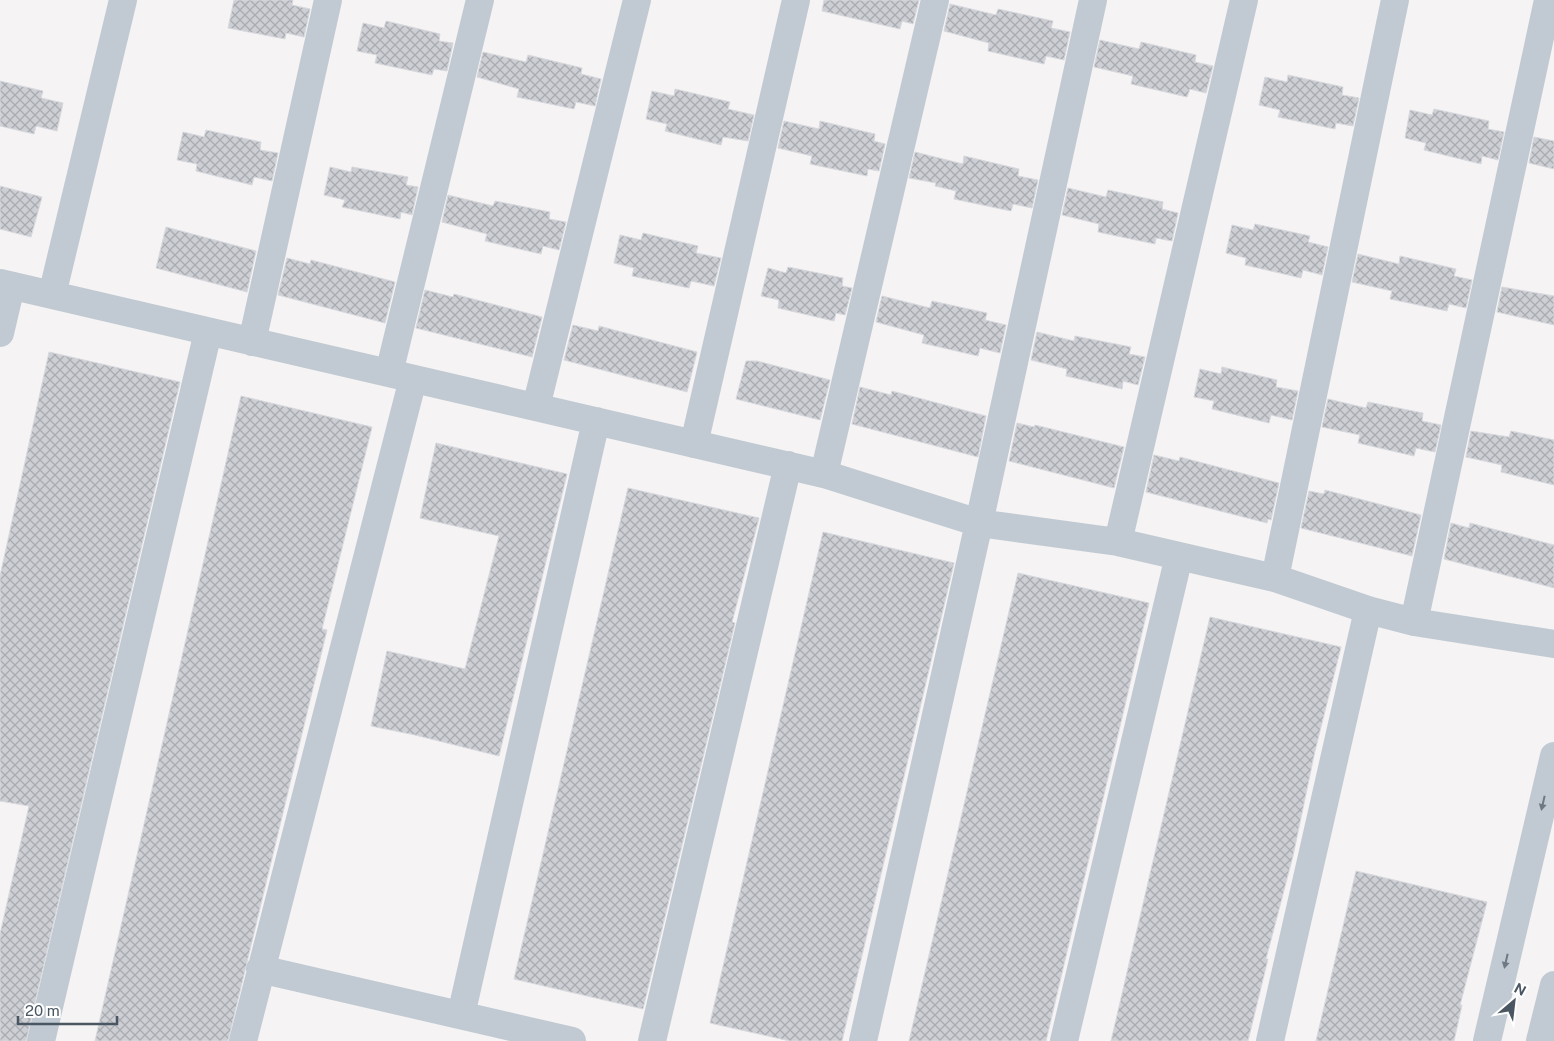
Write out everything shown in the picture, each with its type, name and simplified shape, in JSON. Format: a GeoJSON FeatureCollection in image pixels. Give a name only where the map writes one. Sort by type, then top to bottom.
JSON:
{"type":"FeatureCollection","features":[{"type":"Feature","properties":{"kind":"street"},"geometry":{"type":"LineString","coordinates":[[52,295],[123,0]]}},
{"type":"Feature","properties":{"kind":"street"},"geometry":{"type":"LineString","coordinates":[[252,342],[328,0]]}},
{"type":"Feature","properties":{"kind":"street"},"geometry":{"type":"LineString","coordinates":[[243,1041],[401,376],[480,0]]}},
{"type":"Feature","properties":{"kind":"street"},"geometry":{"type":"LineString","coordinates":[[536,408],[637,0]]}},
{"type":"Feature","properties":{"kind":"street"},"geometry":{"type":"LineString","coordinates":[[694,444],[796,0]]}},
{"type":"Feature","properties":{"kind":"street"},"geometry":{"type":"LineString","coordinates":[[824,474],[935,0]]}},
{"type":"Feature","properties":{"kind":"street"},"geometry":{"type":"LineString","coordinates":[[863,1041],[1094,0]]}},
{"type":"Feature","properties":{"kind":"street"},"geometry":{"type":"LineString","coordinates":[[1118,542],[1244,0]]}},
{"type":"Feature","properties":{"kind":"street"},"geometry":{"type":"LineString","coordinates":[[1275,578],[1395,0]]}},
{"type":"Feature","properties":{"kind":"street"},"geometry":{"type":"LineString","coordinates":[[1414,622],[1548,0]]}},
{"type":"Feature","properties":{"kind":"street"},"geometry":{"type":"LineString","coordinates":[[0,332],[5,285],[788,465],[824,474],[979,523],[1118,542],[1275,578],[1368,610],[1414,622],[1554,644]]}},
{"type":"Feature","properties":{"kind":"street"},"geometry":{"type":"LineString","coordinates":[[41,1041],[208,332]]}},
{"type":"Feature","properties":{"kind":"street"},"geometry":{"type":"LineString","coordinates":[[461,1015],[596,421]]}},
{"type":"Feature","properties":{"kind":"street"},"geometry":{"type":"LineString","coordinates":[[652,1041],[788,465]]}},
{"type":"Feature","properties":{"kind":"street"},"geometry":{"type":"LineString","coordinates":[[1064,1041],[1179,556]]}},
{"type":"Feature","properties":{"kind":"street"},"geometry":{"type":"LineString","coordinates":[[1270,1041],[1368,610]]}},
{"type":"Feature","properties":{"kind":"street"},"geometry":{"type":"LineString","coordinates":[[1487,1041],[1554,756]]}},
{"type":"Feature","properties":{"kind":"street"},"geometry":{"type":"LineString","coordinates":[[260,969],[572,1041]]}},
{"type":"Feature","properties":{"kind":"street"},"geometry":{"type":"LineString","coordinates":[[1540,1041],[1554,985]]}},
{"type":"Feature","properties":{"kind":"building"},"geometry":{"type":"Polygon","coordinates":[[[234,0],[293,0],[292,5],[310,9],[304,37],[286,33],[285,39],[228,28],[234,0]]]}},
{"type":"Feature","properties":{"kind":"building"},"geometry":{"type":"Polygon","coordinates":[[[824,0],[919,0],[913,24],[902,21],[900,29],[822,11],[824,0]]]}},
{"type":"Feature","properties":{"kind":"building"},"geometry":{"type":"Polygon","coordinates":[[[950,4],[996,15],[998,9],[1053,21],[1051,28],[1070,32],[1064,60],[1046,56],[1044,64],[988,51],[989,43],[944,31],[950,4]]]}},
{"type":"Feature","properties":{"kind":"building"},"geometry":{"type":"Polygon","coordinates":[[[386,21],[440,34],[439,41],[453,43],[447,71],[434,69],[432,75],[375,63],[377,55],[357,51],[363,23],[384,28],[386,21]]]}},
{"type":"Feature","properties":{"kind":"building"},"geometry":{"type":"Polygon","coordinates":[[[1100,40],[1139,49],[1141,42],[1196,55],[1195,62],[1213,66],[1206,93],[1190,89],[1187,97],[1131,84],[1133,76],[1094,67],[1100,40]]]}},
{"type":"Feature","properties":{"kind":"building"},"geometry":{"type":"Polygon","coordinates":[[[483,52],[526,62],[528,55],[582,68],[581,74],[601,79],[595,106],[576,102],[574,109],[517,97],[519,89],[477,77],[483,52]]]}},
{"type":"Feature","properties":{"kind":"building"},"geometry":{"type":"Polygon","coordinates":[[[1288,75],[1343,87],[1342,95],[1359,98],[1353,126],[1336,123],[1335,129],[1278,117],[1280,110],[1259,105],[1265,77],[1287,82],[1288,75]]]}},
{"type":"Feature","properties":{"kind":"building"},"geometry":{"type":"Polygon","coordinates":[[[0,81],[43,91],[41,98],[63,103],[57,131],[36,126],[34,134],[0,126],[0,81]]]}},
{"type":"Feature","properties":{"kind":"building"},"geometry":{"type":"Polygon","coordinates":[[[675,89],[730,102],[728,109],[754,115],[748,141],[723,137],[721,145],[665,131],[667,124],[646,119],[652,91],[674,96],[675,89]]]}},
{"type":"Feature","properties":{"kind":"building"},"geometry":{"type":"Polygon","coordinates":[[[1434,109],[1489,121],[1488,129],[1504,132],[1498,160],[1482,156],[1481,164],[1424,150],[1426,143],[1405,138],[1410,110],[1432,115],[1434,109]]]}},
{"type":"Feature","properties":{"kind":"building"},"geometry":{"type":"Polygon","coordinates":[[[784,121],[819,129],[820,121],[875,134],[874,141],[885,144],[879,171],[868,169],[867,176],[810,164],[812,156],[778,148],[784,121]]]}},
{"type":"Feature","properties":{"kind":"building"},"geometry":{"type":"Polygon","coordinates":[[[206,130],[261,142],[260,150],[278,153],[272,181],[254,177],[252,185],[196,171],[197,164],[177,160],[183,132],[204,137],[206,130]]]}},
{"type":"Feature","properties":{"kind":"building"},"geometry":{"type":"Polygon","coordinates":[[[1534,137],[1554,141],[1554,169],[1529,163],[1534,137]]]}},
{"type":"Feature","properties":{"kind":"building"},"geometry":{"type":"Polygon","coordinates":[[[915,152],[963,164],[964,156],[1019,169],[1018,176],[1038,180],[1032,208],[1013,204],[1011,211],[954,199],[956,191],[935,186],[936,183],[909,178],[915,152]]]}},
{"type":"Feature","properties":{"kind":"building"},"geometry":{"type":"Polygon","coordinates":[[[330,167],[351,172],[352,167],[408,177],[406,185],[418,187],[412,215],[401,212],[400,219],[342,207],[345,200],[324,195],[330,167]]]}},
{"type":"Feature","properties":{"kind":"building"},"geometry":{"type":"Polygon","coordinates":[[[0,186],[42,197],[31,237],[0,229],[0,186]]]}},
{"type":"Feature","properties":{"kind":"building"},"geometry":{"type":"Polygon","coordinates":[[[1068,188],[1106,197],[1108,190],[1163,202],[1162,209],[1178,213],[1172,241],[1156,238],[1155,244],[1098,232],[1099,224],[1062,215],[1068,188]]]}},
{"type":"Feature","properties":{"kind":"building"},"geometry":{"type":"Polygon","coordinates":[[[448,195],[493,206],[495,201],[550,212],[549,219],[566,222],[559,250],[543,246],[541,254],[485,241],[487,234],[442,222],[448,195]]]}},
{"type":"Feature","properties":{"kind":"building"},"geometry":{"type":"Polygon","coordinates":[[[1255,224],[1310,236],[1308,242],[1328,247],[1322,275],[1303,270],[1301,278],[1245,265],[1246,258],[1226,253],[1232,225],[1253,230],[1255,224]]]}},
{"type":"Feature","properties":{"kind":"building"},"geometry":{"type":"Polygon","coordinates":[[[166,227],[256,251],[247,292],[156,268],[166,227]]]}},
{"type":"Feature","properties":{"kind":"building"},"geometry":{"type":"Polygon","coordinates":[[[643,233],[698,246],[696,253],[721,258],[714,286],[691,281],[689,288],[632,276],[634,268],[614,263],[620,235],[641,240],[643,233]]]}},
{"type":"Feature","properties":{"kind":"building"},"geometry":{"type":"Polygon","coordinates":[[[1358,254],[1399,264],[1400,256],[1456,269],[1454,276],[1472,280],[1466,308],[1449,304],[1447,311],[1390,299],[1392,291],[1352,282],[1358,254]]]}},
{"type":"Feature","properties":{"kind":"building"},"geometry":{"type":"Polygon","coordinates":[[[287,258],[310,264],[311,260],[395,282],[385,323],[278,295],[287,258]]]}},
{"type":"Feature","properties":{"kind":"building"},"geometry":{"type":"Polygon","coordinates":[[[788,267],[843,278],[842,286],[852,288],[845,315],[836,313],[834,321],[778,308],[779,300],[761,296],[768,268],[786,273],[788,267]]]}},
{"type":"Feature","properties":{"kind":"building"},"geometry":{"type":"Polygon","coordinates":[[[1502,287],[1554,296],[1554,325],[1497,312],[1502,287]]]}},
{"type":"Feature","properties":{"kind":"building"},"geometry":{"type":"Polygon","coordinates":[[[425,290],[453,297],[454,294],[542,317],[532,357],[416,328],[425,290]]]}},
{"type":"Feature","properties":{"kind":"building"},"geometry":{"type":"Polygon","coordinates":[[[882,296],[930,308],[932,301],[987,313],[985,320],[1006,325],[1000,353],[980,348],[978,356],[922,343],[924,335],[876,322],[882,296]]]}},
{"type":"Feature","properties":{"kind":"building"},"geometry":{"type":"Polygon","coordinates":[[[573,325],[598,331],[599,326],[697,352],[687,392],[564,360],[573,325]]]}},
{"type":"Feature","properties":{"kind":"building"},"geometry":{"type":"Polygon","coordinates":[[[1037,332],[1074,341],[1075,336],[1131,347],[1129,354],[1145,357],[1138,385],[1123,381],[1122,389],[1066,376],[1067,369],[1031,360],[1037,332]]]}},
{"type":"Feature","properties":{"kind":"building"},"geometry":{"type":"Polygon","coordinates":[[[49,352],[180,382],[26,1041],[0,1041],[0,934],[29,806],[0,801],[0,576],[49,352]]]}},
{"type":"Feature","properties":{"kind":"building"},"geometry":{"type":"Polygon","coordinates":[[[746,361],[757,361],[830,380],[820,420],[736,399],[746,361]]]}},
{"type":"Feature","properties":{"kind":"building"},"geometry":{"type":"Polygon","coordinates":[[[1222,367],[1277,380],[1276,387],[1298,391],[1292,420],[1271,415],[1269,423],[1212,409],[1214,401],[1194,397],[1200,369],[1221,374],[1222,367]]]}},
{"type":"Feature","properties":{"kind":"building"},"geometry":{"type":"Polygon","coordinates":[[[860,387],[891,395],[892,391],[986,416],[978,457],[852,424],[860,387]]]}},
{"type":"Feature","properties":{"kind":"building"},"geometry":{"type":"Polygon","coordinates":[[[241,396],[372,427],[322,629],[327,630],[228,1041],[95,1041],[241,396]]]}},
{"type":"Feature","properties":{"kind":"building"},"geometry":{"type":"Polygon","coordinates":[[[1328,399],[1366,408],[1368,402],[1423,413],[1422,421],[1441,425],[1435,452],[1416,448],[1414,456],[1358,443],[1360,435],[1322,427],[1328,399]]]}},
{"type":"Feature","properties":{"kind":"building"},"geometry":{"type":"Polygon","coordinates":[[[1017,423],[1034,427],[1035,425],[1124,447],[1114,488],[1009,461],[1017,423]]]}},
{"type":"Feature","properties":{"kind":"building"},"geometry":{"type":"Polygon","coordinates":[[[1471,431],[1509,437],[1511,431],[1554,440],[1554,485],[1501,472],[1502,465],[1466,457],[1471,431]]]}},
{"type":"Feature","properties":{"kind":"building"},"geometry":{"type":"Polygon","coordinates":[[[436,443],[567,474],[499,756],[371,726],[387,651],[465,669],[499,536],[420,518],[436,443]]]}},
{"type":"Feature","properties":{"kind":"building"},"geometry":{"type":"Polygon","coordinates":[[[1154,455],[1179,461],[1180,457],[1279,483],[1271,520],[1268,519],[1267,523],[1146,492],[1154,455]]]}},
{"type":"Feature","properties":{"kind":"building"},"geometry":{"type":"Polygon","coordinates":[[[628,488],[759,518],[732,622],[735,623],[643,1009],[514,979],[628,488]]]}},
{"type":"Feature","properties":{"kind":"building"},"geometry":{"type":"Polygon","coordinates":[[[1325,490],[1421,515],[1412,556],[1301,528],[1309,491],[1324,494],[1325,490]]]}},
{"type":"Feature","properties":{"kind":"building"},"geometry":{"type":"Polygon","coordinates":[[[1451,523],[1469,528],[1470,523],[1554,545],[1554,588],[1444,559],[1451,523]]]}},
{"type":"Feature","properties":{"kind":"building"},"geometry":{"type":"Polygon","coordinates":[[[823,532],[954,563],[842,1041],[790,1041],[710,1023],[823,532]]]}},
{"type":"Feature","properties":{"kind":"building"},"geometry":{"type":"Polygon","coordinates":[[[1018,573],[1149,603],[1046,1041],[909,1041],[1018,573]]]}},
{"type":"Feature","properties":{"kind":"building"},"geometry":{"type":"Polygon","coordinates":[[[1210,617],[1341,647],[1315,751],[1293,856],[1266,959],[1268,959],[1248,1041],[1111,1041],[1210,617]]]}},
{"type":"Feature","properties":{"kind":"building"},"geometry":{"type":"Polygon","coordinates":[[[1356,871],[1487,902],[1460,1005],[1462,1005],[1454,1041],[1316,1041],[1356,871]]]}}]}
